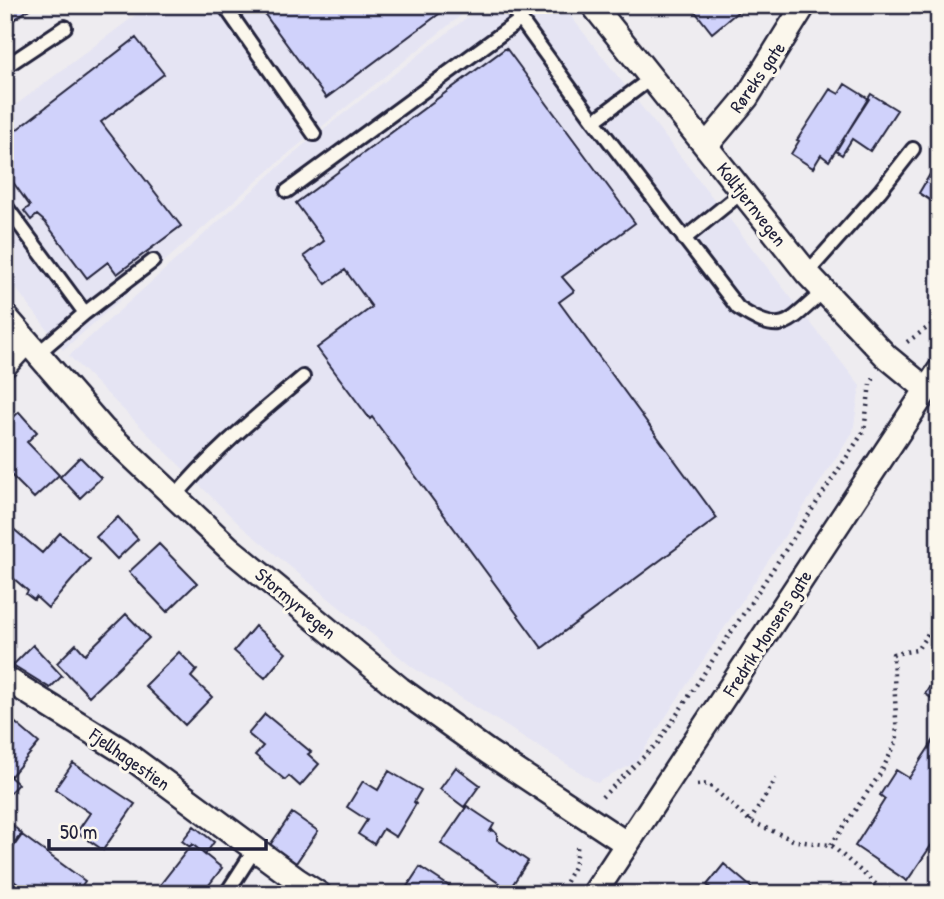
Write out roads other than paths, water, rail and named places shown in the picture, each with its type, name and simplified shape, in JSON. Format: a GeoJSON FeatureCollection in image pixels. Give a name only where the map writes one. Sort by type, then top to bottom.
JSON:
{"type":"FeatureCollection","features":[{"type":"Feature","properties":{"kind":"street","name":"Kolltjernvegen"},"geometry":{"type":"LineString","coordinates":[[593,5],[807,273],[886,356],[932,380]]}},
{"type":"Feature","properties":{"kind":"street","name":"Røreks gate"},"geometry":{"type":"LineString","coordinates":[[706,146],[747,97],[804,5]]}},
{"type":"Feature","properties":{"kind":"street","name":"Stormyrvegen"},"geometry":{"type":"LineString","coordinates":[[5,316],[103,429],[230,549],[400,689],[488,752],[627,844]]}},
{"type":"Feature","properties":{"kind":"street"},"geometry":{"type":"LineString","coordinates":[[5,365],[31,348]]}},
{"type":"Feature","properties":{"kind":"street","name":"Fredrik Monsens gate"},"geometry":{"type":"LineString","coordinates":[[594,894],[932,380]]}},
{"type":"Feature","properties":{"kind":"street","name":"Fjellhagestien"},"geometry":{"type":"LineString","coordinates":[[5,678],[121,750],[319,894]]}},
{"type":"Feature","properties":{"kind":"lane"},"geometry":{"type":"LineString","coordinates":[[224,5],[314,134]]}},
{"type":"Feature","properties":{"kind":"lane"},"geometry":{"type":"LineString","coordinates":[[510,5],[594,121],[738,309],[759,322],[775,326],[791,319],[824,291]]}},
{"type":"Feature","properties":{"kind":"lane"},"geometry":{"type":"LineString","coordinates":[[287,191],[520,20]]}},
{"type":"Feature","properties":{"kind":"lane"},"geometry":{"type":"LineString","coordinates":[[5,67],[65,27]]}},
{"type":"Feature","properties":{"kind":"lane"},"geometry":{"type":"LineString","coordinates":[[594,121],[650,79]]}},
{"type":"Feature","properties":{"kind":"lane"},"geometry":{"type":"LineString","coordinates":[[807,273],[872,201],[912,149]]}},
{"type":"Feature","properties":{"kind":"lane"},"geometry":{"type":"LineString","coordinates":[[684,239],[742,192]]}},
{"type":"Feature","properties":{"kind":"lane"},"geometry":{"type":"LineString","coordinates":[[5,205],[85,313]]}},
{"type":"Feature","properties":{"kind":"lane"},"geometry":{"type":"LineString","coordinates":[[31,348],[85,313],[153,261]]}},
{"type":"Feature","properties":{"kind":"lane"},"geometry":{"type":"LineString","coordinates":[[174,498],[242,428],[303,377]]}},
{"type":"Feature","properties":{"kind":"lane"},"geometry":{"type":"LineString","coordinates":[[226,894],[254,849]]}}]}
